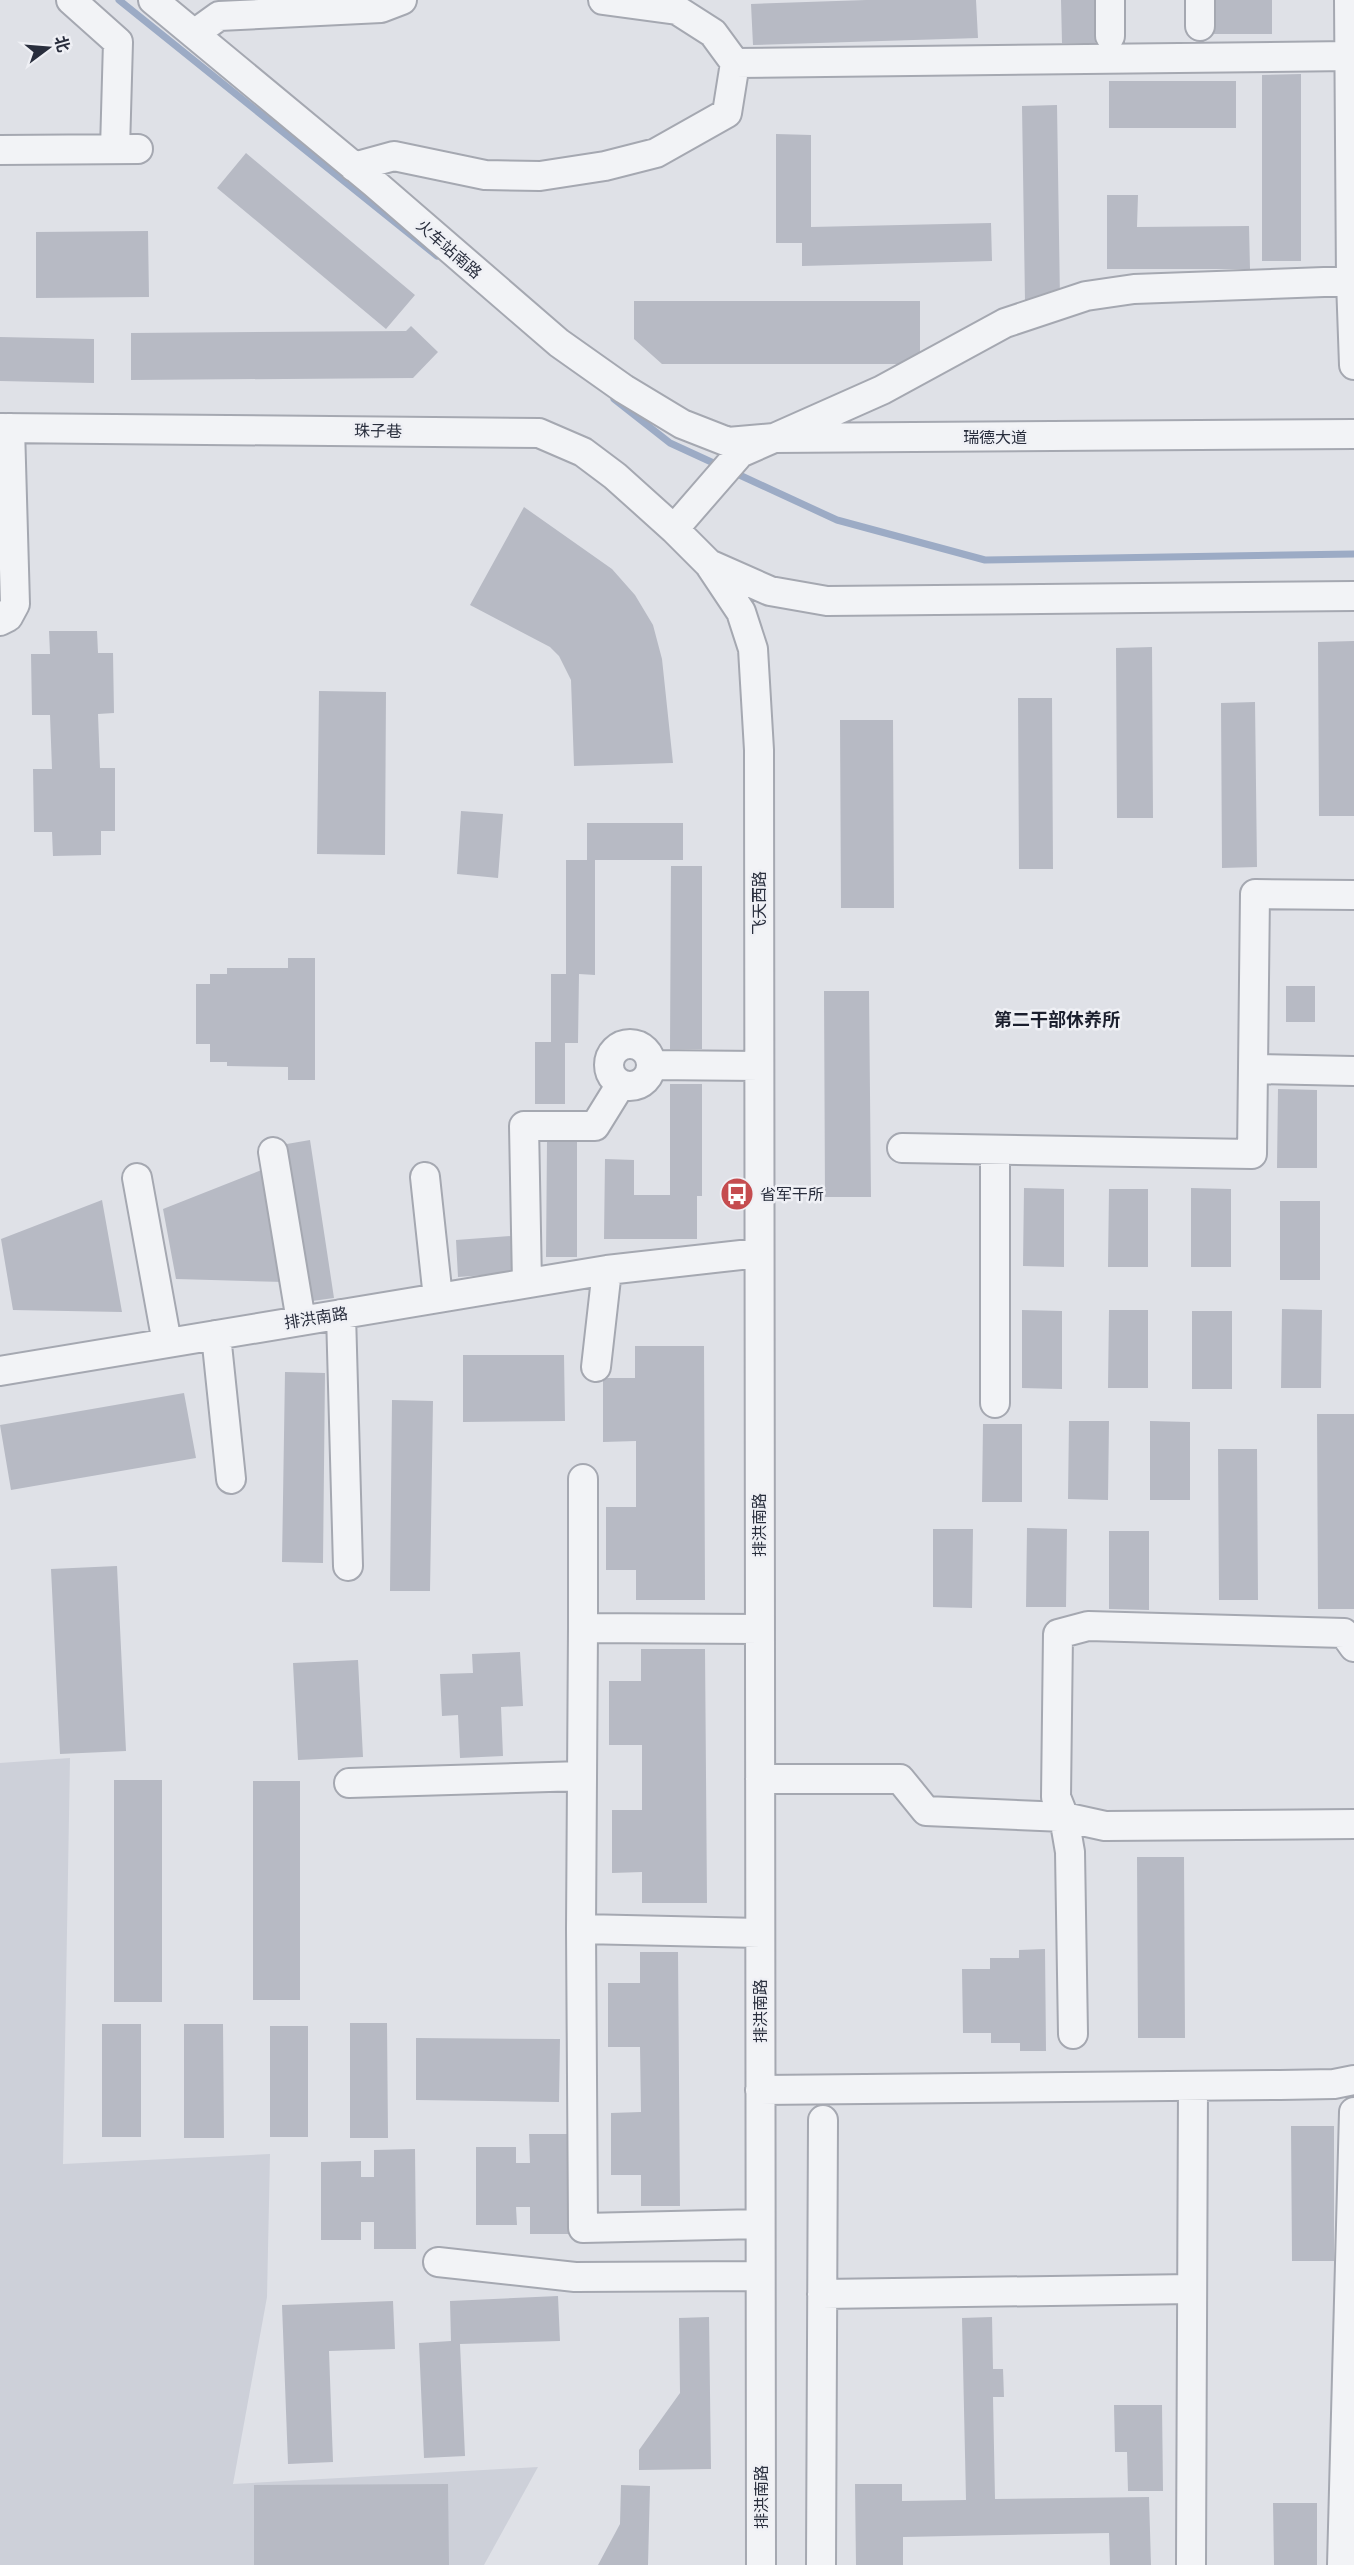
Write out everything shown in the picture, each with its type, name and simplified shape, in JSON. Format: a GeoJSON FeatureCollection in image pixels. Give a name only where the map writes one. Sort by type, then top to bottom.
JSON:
{"type":"FeatureCollection","features":[{"type":"Feature","properties":{"kind":"street"},"geometry":{"type":"LineString","coordinates":[[0,150],[127,149],[118,42],[71,0]]}},
{"type":"Feature","properties":{"kind":"street","name":"火车站南路"},"geometry":{"type":"LineString","coordinates":[[153,0],[354,167],[559,343],[624,389],[682,424],[728,442],[774,438]]}},
{"type":"Feature","properties":{"kind":"street"},"geometry":{"type":"LineString","coordinates":[[194,34],[206,0]]}},
{"type":"Feature","properties":{"kind":"street"},"geometry":{"type":"LineString","coordinates":[[194,34],[219,16],[343,4],[381,8],[402,0]]}},
{"type":"Feature","properties":{"kind":"street"},"geometry":{"type":"LineString","coordinates":[[354,167],[394,156],[485,175],[540,176],[605,166],[656,153],[727,113],[735,63],[713,33],[677,10],[603,0]]}},
{"type":"Feature","properties":{"kind":"street"},"geometry":{"type":"LineString","coordinates":[[1110,0],[1110,36]]}},
{"type":"Feature","properties":{"kind":"street"},"geometry":{"type":"LineString","coordinates":[[1349,0],[1351,281],[1354,365]]}},
{"type":"Feature","properties":{"kind":"street"},"geometry":{"type":"LineString","coordinates":[[735,63],[1349,56]]}},
{"type":"Feature","properties":{"kind":"street"},"geometry":{"type":"LineString","coordinates":[[774,438],[882,390],[1005,323],[1086,296],[1134,289],[1351,281]]}},
{"type":"Feature","properties":{"kind":"street"},"geometry":{"type":"LineString","coordinates":[[0,621],[8,617],[15,604],[5,428]]}},
{"type":"Feature","properties":{"kind":"street","name":"珠子巷"},"geometry":{"type":"LineString","coordinates":[[5,428],[539,433],[582,452],[615,477],[674,529],[709,564]]}},
{"type":"Feature","properties":{"kind":"street","name":"瑞德大道"},"geometry":{"type":"LineString","coordinates":[[674,529],[740,453],[774,438],[1354,434]]}},
{"type":"Feature","properties":{"kind":"street"},"geometry":{"type":"LineString","coordinates":[[709,564],[770,591],[827,601],[1354,596]]}},
{"type":"Feature","properties":{"kind":"street","name":"飞天西路"},"geometry":{"type":"LineString","coordinates":[[709,564],[741,612],[753,649],[759,750],[759,1253]]}},
{"type":"Feature","properties":{"kind":"street"},"geometry":{"type":"LineString","coordinates":[[902,1148],[1252,1154],[1255,894],[1354,895]]}},
{"type":"Feature","properties":{"kind":"street"},"geometry":{"type":"LineString","coordinates":[[526,1283],[524,1126],[595,1126],[621,1084],[610,1072],[609,1064],[610,1056],[622,1045],[638,1045],[645,1050],[651,1065],[759,1066]]}},
{"type":"Feature","properties":{"kind":"street"},"geometry":{"type":"LineString","coordinates":[[1253,1069],[1354,1071]]}},
{"type":"Feature","properties":{"kind":"street"},"geometry":{"type":"LineString","coordinates":[[995,1150],[995,1403]]}},
{"type":"Feature","properties":{"kind":"street"},"geometry":{"type":"LineString","coordinates":[[273,1152],[301,1321]]}},
{"type":"Feature","properties":{"kind":"street"},"geometry":{"type":"LineString","coordinates":[[425,1177],[438,1298]]}},
{"type":"Feature","properties":{"kind":"street"},"geometry":{"type":"LineString","coordinates":[[137,1178],[167,1343]]}},
{"type":"Feature","properties":{"kind":"street","name":"排洪南路"},"geometry":{"type":"LineString","coordinates":[[0,1371],[607,1270],[759,1253],[761,2565]]}},
{"type":"Feature","properties":{"kind":"street"},"geometry":{"type":"LineString","coordinates":[[596,1367],[607,1270]]}},
{"type":"Feature","properties":{"kind":"street"},"geometry":{"type":"LineString","coordinates":[[341,1314],[348,1566]]}},
{"type":"Feature","properties":{"kind":"street"},"geometry":{"type":"LineString","coordinates":[[216,1335],[231,1479]]}},
{"type":"Feature","properties":{"kind":"street"},"geometry":{"type":"LineString","coordinates":[[583,1479],[581,1929],[583,2228],[760,2224]]}},
{"type":"Feature","properties":{"kind":"street"},"geometry":{"type":"LineString","coordinates":[[1073,2034],[1070,1852],[1064,1817],[1056,1797],[1058,1634],[1088,1626],[1344,1633],[1354,1647]]}},
{"type":"Feature","properties":{"kind":"street"},"geometry":{"type":"LineString","coordinates":[[583,1628],[760,1629]]}},
{"type":"Feature","properties":{"kind":"street"},"geometry":{"type":"LineString","coordinates":[[349,1783],[582,1776]]}},
{"type":"Feature","properties":{"kind":"street"},"geometry":{"type":"LineString","coordinates":[[760,1779],[900,1779],[926,1811],[1064,1817],[1105,1826],[1354,1824]]}},
{"type":"Feature","properties":{"kind":"street"},"geometry":{"type":"LineString","coordinates":[[581,1929],[760,1933]]}},
{"type":"Feature","properties":{"kind":"street"},"geometry":{"type":"LineString","coordinates":[[760,2090],[1334,2084],[1354,2080]]}},
{"type":"Feature","properties":{"kind":"street"},"geometry":{"type":"LineString","coordinates":[[1191,2565],[1193,2086]]}},
{"type":"Feature","properties":{"kind":"street"},"geometry":{"type":"LineString","coordinates":[[1346,2557],[1349,2512],[1354,2112]]}},
{"type":"Feature","properties":{"kind":"street"},"geometry":{"type":"LineString","coordinates":[[821,2565],[823,2120]]}},
{"type":"Feature","properties":{"kind":"street"},"geometry":{"type":"LineString","coordinates":[[438,2262],[575,2277],[760,2276]]}},
{"type":"Feature","properties":{"kind":"street"},"geometry":{"type":"LineString","coordinates":[[822,2294],[1192,2289]]}},
{"type":"Feature","properties":{"kind":"shaded area"},"geometry":{"type":"Polygon","coordinates":[[[70,1758],[63,2164],[270,2154],[267,2297],[233,2484],[538,2467],[484,2565],[0,2565],[0,1763],[70,1758]]]}},
{"type":"Feature","properties":{"kind":"building"},"geometry":{"type":"Polygon","coordinates":[[[866,0],[976,0],[978,38],[753,45],[751,4],[866,0]]]}},
{"type":"Feature","properties":{"kind":"building"},"geometry":{"type":"Polygon","coordinates":[[[1061,0],[1094,0],[1095,43],[1062,43],[1061,0]]]}},
{"type":"Feature","properties":{"kind":"building"},"geometry":{"type":"Polygon","coordinates":[[[1215,0],[1272,0],[1272,34],[1214,34],[1215,0]]]}},
{"type":"Feature","properties":{"kind":"building"},"geometry":{"type":"Polygon","coordinates":[[[1301,74],[1301,261],[1262,261],[1262,75],[1301,74]]]}},
{"type":"Feature","properties":{"kind":"building"},"geometry":{"type":"Polygon","coordinates":[[[1109,81],[1236,81],[1236,128],[1109,128],[1109,81]]]}},
{"type":"Feature","properties":{"kind":"building"},"geometry":{"type":"Polygon","coordinates":[[[1057,105],[1060,300],[1025,301],[1022,106],[1057,105]]]}},
{"type":"Feature","properties":{"kind":"building"},"geometry":{"type":"Polygon","coordinates":[[[776,134],[811,135],[811,227],[991,223],[992,261],[802,266],[802,243],[776,243],[776,134]]]}},
{"type":"Feature","properties":{"kind":"building"},"geometry":{"type":"Polygon","coordinates":[[[246,153],[415,295],[386,329],[217,188],[246,153]]]}},
{"type":"Feature","properties":{"kind":"building"},"geometry":{"type":"Polygon","coordinates":[[[1107,195],[1138,195],[1137,227],[1249,226],[1250,269],[1107,269],[1107,195]]]}},
{"type":"Feature","properties":{"kind":"building"},"geometry":{"type":"Polygon","coordinates":[[[148,231],[149,297],[36,298],[36,232],[148,231]]]}},
{"type":"Feature","properties":{"kind":"building"},"geometry":{"type":"Polygon","coordinates":[[[634,301],[920,301],[920,364],[662,364],[634,339],[634,301]]]}},
{"type":"Feature","properties":{"kind":"building"},"geometry":{"type":"Polygon","coordinates":[[[411,326],[438,352],[413,378],[131,380],[131,333],[406,331],[411,326]]]}},
{"type":"Feature","properties":{"kind":"building"},"geometry":{"type":"Polygon","coordinates":[[[0,337],[94,339],[94,383],[0,381],[0,337]]]}},
{"type":"Feature","properties":{"kind":"building"},"geometry":{"type":"Polygon","coordinates":[[[524,507],[612,569],[635,595],[653,625],[662,659],[673,763],[574,766],[571,680],[559,656],[550,647],[470,605],[524,507]]]}},
{"type":"Feature","properties":{"kind":"building"},"geometry":{"type":"Polygon","coordinates":[[[49,631],[97,631],[98,653],[113,653],[114,713],[98,714],[100,768],[115,768],[115,831],[101,831],[101,855],[53,856],[52,832],[34,832],[33,769],[52,769],[50,715],[32,715],[31,654],[50,654],[49,631]]]}},
{"type":"Feature","properties":{"kind":"building"},"geometry":{"type":"Polygon","coordinates":[[[1354,641],[1354,816],[1319,816],[1318,642],[1354,641]]]}},
{"type":"Feature","properties":{"kind":"building"},"geometry":{"type":"Polygon","coordinates":[[[1152,647],[1153,818],[1117,818],[1116,648],[1152,647]]]}},
{"type":"Feature","properties":{"kind":"building"},"geometry":{"type":"Polygon","coordinates":[[[319,691],[386,692],[385,855],[317,854],[319,691]]]}},
{"type":"Feature","properties":{"kind":"building"},"geometry":{"type":"Polygon","coordinates":[[[1018,698],[1052,698],[1053,869],[1019,869],[1018,698]]]}},
{"type":"Feature","properties":{"kind":"building"},"geometry":{"type":"Polygon","coordinates":[[[1255,702],[1257,867],[1222,868],[1221,703],[1255,702]]]}},
{"type":"Feature","properties":{"kind":"building"},"geometry":{"type":"Polygon","coordinates":[[[840,720],[893,720],[894,908],[841,908],[840,720]]]}},
{"type":"Feature","properties":{"kind":"building"},"geometry":{"type":"Polygon","coordinates":[[[461,811],[503,814],[498,878],[457,874],[461,811]]]}},
{"type":"Feature","properties":{"kind":"building"},"geometry":{"type":"Polygon","coordinates":[[[587,823],[683,823],[683,860],[595,860],[595,975],[579,974],[578,1043],[565,1043],[565,1104],[535,1104],[535,1042],[551,1042],[551,974],[566,974],[566,860],[587,860],[587,823]]]}},
{"type":"Feature","properties":{"kind":"building"},"geometry":{"type":"Polygon","coordinates":[[[671,866],[702,866],[702,1049],[670,1049],[671,866]]]}},
{"type":"Feature","properties":{"kind":"building"},"geometry":{"type":"Polygon","coordinates":[[[288,958],[315,958],[315,1080],[288,1080],[288,1067],[227,1066],[227,1062],[210,1062],[210,1044],[196,1044],[196,984],[210,984],[210,974],[227,974],[227,968],[288,968],[288,958]]]}},
{"type":"Feature","properties":{"kind":"building"},"geometry":{"type":"Polygon","coordinates":[[[1286,986],[1315,986],[1315,1022],[1286,1022],[1286,986]]]}},
{"type":"Feature","properties":{"kind":"building"},"geometry":{"type":"Polygon","coordinates":[[[824,991],[869,991],[871,1197],[825,1197],[824,991]]]}},
{"type":"Feature","properties":{"kind":"building"},"geometry":{"type":"Polygon","coordinates":[[[670,1084],[702,1084],[702,1196],[697,1196],[697,1239],[604,1239],[605,1159],[634,1160],[634,1195],[670,1195],[670,1084]]]}},
{"type":"Feature","properties":{"kind":"building"},"geometry":{"type":"Polygon","coordinates":[[[1278,1089],[1317,1090],[1317,1168],[1277,1168],[1278,1089]]]}},
{"type":"Feature","properties":{"kind":"building"},"geometry":{"type":"Polygon","coordinates":[[[310,1140],[334,1298],[305,1302],[281,1145],[310,1140]]]}},
{"type":"Feature","properties":{"kind":"building"},"geometry":{"type":"Polygon","coordinates":[[[547,1142],[577,1142],[577,1257],[546,1257],[547,1142]]]}},
{"type":"Feature","properties":{"kind":"building"},"geometry":{"type":"Polygon","coordinates":[[[264,1169],[285,1282],[176,1279],[163,1209],[264,1169]]]}},
{"type":"Feature","properties":{"kind":"building"},"geometry":{"type":"Polygon","coordinates":[[[1024,1188],[1064,1189],[1064,1267],[1023,1266],[1024,1188]]]}},
{"type":"Feature","properties":{"kind":"building"},"geometry":{"type":"Polygon","coordinates":[[[1191,1188],[1231,1189],[1231,1267],[1191,1267],[1191,1188]]]}},
{"type":"Feature","properties":{"kind":"building"},"geometry":{"type":"Polygon","coordinates":[[[1109,1189],[1148,1189],[1148,1267],[1108,1267],[1109,1189]]]}},
{"type":"Feature","properties":{"kind":"building"},"geometry":{"type":"Polygon","coordinates":[[[102,1200],[122,1312],[13,1310],[1,1239],[102,1200]]]}},
{"type":"Feature","properties":{"kind":"building"},"geometry":{"type":"Polygon","coordinates":[[[1280,1201],[1320,1201],[1320,1280],[1280,1280],[1280,1201]]]}},
{"type":"Feature","properties":{"kind":"building"},"geometry":{"type":"Polygon","coordinates":[[[511,1236],[514,1273],[458,1277],[456,1240],[511,1236]]]}},
{"type":"Feature","properties":{"kind":"building"},"geometry":{"type":"Polygon","coordinates":[[[1282,1309],[1322,1310],[1321,1388],[1281,1388],[1282,1309]]]}},
{"type":"Feature","properties":{"kind":"building"},"geometry":{"type":"Polygon","coordinates":[[[1022,1310],[1062,1311],[1062,1389],[1022,1388],[1022,1310]]]}},
{"type":"Feature","properties":{"kind":"building"},"geometry":{"type":"Polygon","coordinates":[[[1109,1310],[1148,1310],[1148,1388],[1108,1388],[1109,1310]]]}},
{"type":"Feature","properties":{"kind":"building"},"geometry":{"type":"Polygon","coordinates":[[[1192,1311],[1232,1311],[1232,1389],[1192,1389],[1192,1311]]]}},
{"type":"Feature","properties":{"kind":"building"},"geometry":{"type":"Polygon","coordinates":[[[635,1346],[704,1346],[705,1600],[636,1600],[636,1570],[606,1570],[606,1507],[636,1507],[636,1441],[603,1442],[603,1378],[635,1378],[635,1346]]]}},
{"type":"Feature","properties":{"kind":"building"},"geometry":{"type":"Polygon","coordinates":[[[463,1355],[564,1355],[565,1421],[463,1422],[463,1355]]]}},
{"type":"Feature","properties":{"kind":"building"},"geometry":{"type":"Polygon","coordinates":[[[285,1372],[325,1373],[323,1563],[282,1562],[285,1372]]]}},
{"type":"Feature","properties":{"kind":"building"},"geometry":{"type":"Polygon","coordinates":[[[184,1393],[196,1458],[11,1490],[0,1425],[184,1393]]]}},
{"type":"Feature","properties":{"kind":"building"},"geometry":{"type":"Polygon","coordinates":[[[392,1400],[433,1401],[430,1591],[390,1591],[392,1400]]]}},
{"type":"Feature","properties":{"kind":"building"},"geometry":{"type":"Polygon","coordinates":[[[1317,1414],[1354,1414],[1354,1609],[1318,1609],[1317,1414]]]}},
{"type":"Feature","properties":{"kind":"building"},"geometry":{"type":"Polygon","coordinates":[[[1069,1421],[1109,1421],[1108,1500],[1068,1499],[1069,1421]]]}},
{"type":"Feature","properties":{"kind":"building"},"geometry":{"type":"Polygon","coordinates":[[[1150,1421],[1190,1422],[1190,1500],[1150,1500],[1150,1421]]]}},
{"type":"Feature","properties":{"kind":"building"},"geometry":{"type":"Polygon","coordinates":[[[983,1424],[1022,1424],[1022,1502],[982,1502],[983,1424]]]}},
{"type":"Feature","properties":{"kind":"building"},"geometry":{"type":"Polygon","coordinates":[[[1218,1449],[1257,1449],[1258,1600],[1219,1600],[1218,1449]]]}},
{"type":"Feature","properties":{"kind":"building"},"geometry":{"type":"Polygon","coordinates":[[[1027,1528],[1067,1529],[1066,1607],[1026,1607],[1027,1528]]]}},
{"type":"Feature","properties":{"kind":"building"},"geometry":{"type":"Polygon","coordinates":[[[933,1529],[973,1529],[972,1608],[933,1607],[933,1529]]]}},
{"type":"Feature","properties":{"kind":"building"},"geometry":{"type":"Polygon","coordinates":[[[1109,1531],[1149,1531],[1149,1610],[1109,1609],[1109,1531]]]}},
{"type":"Feature","properties":{"kind":"building"},"geometry":{"type":"Polygon","coordinates":[[[117,1566],[126,1751],[60,1754],[51,1569],[117,1566]]]}},
{"type":"Feature","properties":{"kind":"building"},"geometry":{"type":"Polygon","coordinates":[[[641,1649],[705,1649],[707,1903],[642,1903],[642,1872],[612,1873],[612,1810],[642,1810],[642,1745],[609,1745],[609,1681],[641,1681],[641,1649]]]}},
{"type":"Feature","properties":{"kind":"building"},"geometry":{"type":"Polygon","coordinates":[[[520,1652],[523,1706],[501,1707],[503,1756],[460,1758],[458,1715],[442,1716],[440,1674],[473,1673],[472,1654],[520,1652]]]}},
{"type":"Feature","properties":{"kind":"building"},"geometry":{"type":"Polygon","coordinates":[[[358,1660],[363,1757],[298,1760],[293,1663],[358,1660]]]}},
{"type":"Feature","properties":{"kind":"building"},"geometry":{"type":"Polygon","coordinates":[[[114,1780],[162,1780],[162,2002],[114,2002],[114,1780]]]}},
{"type":"Feature","properties":{"kind":"building"},"geometry":{"type":"Polygon","coordinates":[[[253,1781],[300,1781],[300,2000],[253,2000],[253,1781]]]}},
{"type":"Feature","properties":{"kind":"building"},"geometry":{"type":"Polygon","coordinates":[[[1137,1857],[1184,1857],[1185,2038],[1138,2038],[1137,1857]]]}},
{"type":"Feature","properties":{"kind":"building"},"geometry":{"type":"Polygon","coordinates":[[[1045,1949],[1046,2051],[1020,2051],[1020,2043],[991,2043],[991,2033],[963,2033],[962,1969],[990,1969],[990,1958],[1019,1958],[1019,1950],[1045,1949]]]}},
{"type":"Feature","properties":{"kind":"building"},"geometry":{"type":"Polygon","coordinates":[[[640,1952],[678,1952],[680,2206],[641,2206],[641,2175],[611,2175],[611,2113],[641,2112],[640,2047],[608,2047],[608,1983],[640,1983],[640,1952]]]}},
{"type":"Feature","properties":{"kind":"building"},"geometry":{"type":"Polygon","coordinates":[[[350,2023],[387,2023],[388,2138],[350,2138],[350,2023]]]}},
{"type":"Feature","properties":{"kind":"building"},"geometry":{"type":"Polygon","coordinates":[[[102,2024],[141,2024],[141,2137],[102,2137],[102,2024]]]}},
{"type":"Feature","properties":{"kind":"building"},"geometry":{"type":"Polygon","coordinates":[[[184,2024],[223,2024],[224,2138],[184,2138],[184,2024]]]}},
{"type":"Feature","properties":{"kind":"building"},"geometry":{"type":"Polygon","coordinates":[[[270,2026],[308,2026],[308,2137],[270,2137],[270,2026]]]}},
{"type":"Feature","properties":{"kind":"building"},"geometry":{"type":"Polygon","coordinates":[[[416,2038],[560,2039],[559,2102],[416,2100],[416,2038]]]}},
{"type":"Feature","properties":{"kind":"building"},"geometry":{"type":"Polygon","coordinates":[[[1291,2126],[1334,2126],[1334,2261],[1292,2261],[1291,2126]]]}},
{"type":"Feature","properties":{"kind":"building"},"geometry":{"type":"Polygon","coordinates":[[[529,2134],[570,2134],[571,2234],[530,2234],[530,2207],[516,2207],[517,2225],[476,2225],[476,2147],[516,2147],[516,2163],[530,2163],[529,2134]]]}},
{"type":"Feature","properties":{"kind":"building"},"geometry":{"type":"Polygon","coordinates":[[[415,2149],[416,2249],[374,2249],[374,2222],[361,2222],[361,2240],[321,2240],[321,2162],[361,2161],[361,2177],[374,2177],[374,2150],[415,2149]]]}},
{"type":"Feature","properties":{"kind":"building"},"geometry":{"type":"Polygon","coordinates":[[[558,2296],[560,2341],[460,2344],[465,2456],[424,2458],[419,2343],[451,2341],[450,2301],[558,2296]]]}},
{"type":"Feature","properties":{"kind":"building"},"geometry":{"type":"Polygon","coordinates":[[[393,2301],[395,2349],[329,2351],[333,2462],[288,2464],[282,2305],[393,2301]]]}},
{"type":"Feature","properties":{"kind":"building"},"geometry":{"type":"Polygon","coordinates":[[[709,2317],[711,2469],[639,2470],[639,2450],[680,2393],[679,2318],[709,2317]]]}},
{"type":"Feature","properties":{"kind":"building"},"geometry":{"type":"Polygon","coordinates":[[[992,2317],[993,2369],[1003,2369],[1004,2397],[993,2397],[995,2499],[1149,2497],[1151,2565],[1110,2565],[1109,2533],[903,2537],[903,2565],[856,2565],[855,2484],[902,2484],[902,2501],[966,2500],[962,2318],[992,2317]]]}},
{"type":"Feature","properties":{"kind":"building"},"geometry":{"type":"Polygon","coordinates":[[[1114,2405],[1162,2405],[1163,2491],[1128,2491],[1127,2452],[1115,2452],[1114,2405]]]}},
{"type":"Feature","properties":{"kind":"building"},"geometry":{"type":"Polygon","coordinates":[[[448,2484],[449,2565],[254,2565],[254,2485],[448,2484]]]}},
{"type":"Feature","properties":{"kind":"building"},"geometry":{"type":"Polygon","coordinates":[[[621,2485],[650,2486],[648,2565],[598,2565],[620,2524],[621,2485]]]}},
{"type":"Feature","properties":{"kind":"building"},"geometry":{"type":"Polygon","coordinates":[[[1273,2503],[1317,2503],[1317,2565],[1274,2565],[1273,2503]]]}},
{"type":"Feature","properties":{"kind":"waterway"},"geometry":{"type":"LineString","coordinates":[[119,0],[437,256]]}},
{"type":"Feature","properties":{"kind":"waterway"},"geometry":{"type":"LineString","coordinates":[[614,399],[670,443],[720,466]]}},
{"type":"Feature","properties":{"kind":"waterway"},"geometry":{"type":"LineString","coordinates":[[733,472],[837,520],[985,560],[1354,554]]}},
{"type":"Feature","properties":{"kind":"place","name":"省军干所"},"geometry":{"type":"Point","coordinates":[737,1194]}},
{"type":"Feature","properties":{"kind":"district","name":"第二干部休养所"},"geometry":{"type":"Point","coordinates":[1057,1019]}}]}
